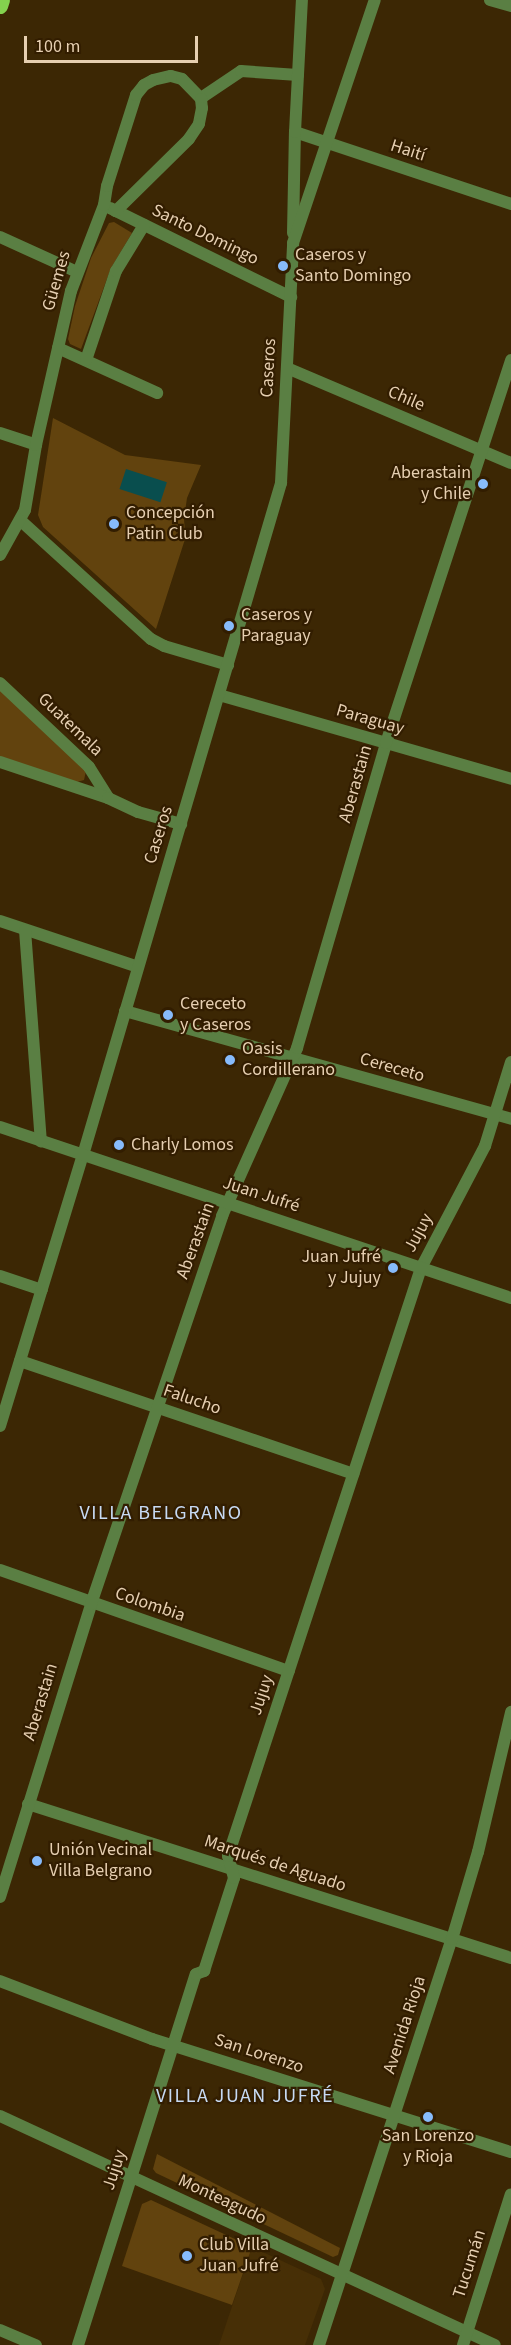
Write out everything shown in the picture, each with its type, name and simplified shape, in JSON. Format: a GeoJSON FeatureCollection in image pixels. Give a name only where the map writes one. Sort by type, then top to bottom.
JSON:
{"type":"FeatureCollection","features":[{"type":"Feature","properties":{"kind":"main road"},"geometry":{"type":"LineString","coordinates":[[0,6],[2,0]]}},
{"type":"Feature","properties":{"kind":"street","name":"Caseros"},"geometry":{"type":"LineString","coordinates":[[1,1419],[83,1155],[281,483],[291,297],[295,132],[302,0]]}},
{"type":"Feature","properties":{"kind":"street","name":"Caseros"},"geometry":{"type":"LineString","coordinates":[[293,243],[375,0]]}},
{"type":"Feature","properties":{"kind":"street"},"geometry":{"type":"LineString","coordinates":[[490,0],[511,6]]}},
{"type":"Feature","properties":{"kind":"street"},"geometry":{"type":"LineString","coordinates":[[116,211],[192,135],[202,113],[201,98],[241,71],[298,75]]}},
{"type":"Feature","properties":{"kind":"street","name":"Güemes"},"geometry":{"type":"LineString","coordinates":[[0,555],[25,510],[36,446],[77,272],[104,205],[107,186],[141,89],[148,82],[171,76],[187,82],[201,98]]}},
{"type":"Feature","properties":{"kind":"street","name":"Haití"},"geometry":{"type":"LineString","coordinates":[[295,132],[511,204]]}},
{"type":"Feature","properties":{"kind":"street","name":"Santo Domingo"},"geometry":{"type":"LineString","coordinates":[[104,205],[291,297]]}},
{"type":"Feature","properties":{"kind":"street"},"geometry":{"type":"LineString","coordinates":[[86,360],[116,271],[144,225]]}},
{"type":"Feature","properties":{"kind":"street"},"geometry":{"type":"LineString","coordinates":[[0,237],[77,272]]}},
{"type":"Feature","properties":{"kind":"street"},"geometry":{"type":"LineString","coordinates":[[58,348],[157,393]]}},
{"type":"Feature","properties":{"kind":"street","name":"Aberastain"},"geometry":{"type":"LineString","coordinates":[[0,1897],[91,1604],[228,1203],[292,1058],[386,743],[480,449],[511,360]]}},
{"type":"Feature","properties":{"kind":"street","name":"Chile"},"geometry":{"type":"LineString","coordinates":[[287,368],[511,463]]}},
{"type":"Feature","properties":{"kind":"street"},"geometry":{"type":"LineString","coordinates":[[0,434],[36,446]]}},
{"type":"Feature","properties":{"kind":"street"},"geometry":{"type":"LineString","coordinates":[[20,520],[145,635],[164,646],[228,665]]}},
{"type":"Feature","properties":{"kind":"street","name":"Guatemala"},"geometry":{"type":"LineString","coordinates":[[0,683],[89,768],[108,798]]}},
{"type":"Feature","properties":{"kind":"street","name":"Paraguay"},"geometry":{"type":"LineString","coordinates":[[219,695],[511,779]]}},
{"type":"Feature","properties":{"kind":"street"},"geometry":{"type":"LineString","coordinates":[[0,762],[108,798],[138,812],[181,824]]}},
{"type":"Feature","properties":{"kind":"street"},"geometry":{"type":"LineString","coordinates":[[0,921],[138,967]]}},
{"type":"Feature","properties":{"kind":"street"},"geometry":{"type":"LineString","coordinates":[[25,930],[41,1141]]}},
{"type":"Feature","properties":{"kind":"street","name":"Cereceto"},"geometry":{"type":"LineString","coordinates":[[125,1011],[511,1119]]}},
{"type":"Feature","properties":{"kind":"street","name":"Jujuy"},"geometry":{"type":"LineString","coordinates":[[78,2345],[196,1974],[204,1971],[234,1878],[228,1856],[421,1268],[485,1146],[511,1062]]}},
{"type":"Feature","properties":{"kind":"street","name":"Juan Jufré"},"geometry":{"type":"LineString","coordinates":[[0,1127],[511,1298]]}},
{"type":"Feature","properties":{"kind":"street"},"geometry":{"type":"LineString","coordinates":[[0,1276],[42,1290]]}},
{"type":"Feature","properties":{"kind":"street","name":"Falucho"},"geometry":{"type":"LineString","coordinates":[[20,1361],[353,1474]]}},
{"type":"Feature","properties":{"kind":"street","name":"Colombia"},"geometry":{"type":"LineString","coordinates":[[0,1570],[91,1604],[289,1671]]}},
{"type":"Feature","properties":{"kind":"street","name":"Avenida Rioja"},"geometry":{"type":"LineString","coordinates":[[319,2345],[452,1939],[478,1852],[511,1712]]}},
{"type":"Feature","properties":{"kind":"street","name":"Marqués de Aguado"},"geometry":{"type":"LineString","coordinates":[[28,1804],[511,1958]]}},
{"type":"Feature","properties":{"kind":"street","name":"San Lorenzo"},"geometry":{"type":"LineString","coordinates":[[0,1981],[173,2045],[511,2152]]}},
{"type":"Feature","properties":{"kind":"street","name":"Monteagudo"},"geometry":{"type":"LineString","coordinates":[[0,2116],[342,2276],[465,2339],[495,2345]]}},
{"type":"Feature","properties":{"kind":"street","name":"Tucumán"},"geometry":{"type":"LineString","coordinates":[[465,2339],[511,2194]]}},
{"type":"Feature","properties":{"kind":"street"},"geometry":{"type":"LineString","coordinates":[[0,2330],[36,2345]]}},
{"type":"Feature","properties":{"kind":"shaded area"},"geometry":{"type":"Polygon","coordinates":[[[114,222],[132,233],[111,268],[81,349],[70,344],[68,339],[75,306],[91,258],[109,223],[114,222]]]}},
{"type":"Feature","properties":{"kind":"shaded area","name":"Concepción Patin Club"},"geometry":{"type":"Polygon","coordinates":[[[53,418],[125,455],[201,465],[187,498],[184,519],[187,533],[156,629],[43,527],[38,515],[53,418]]]}},
{"type":"Feature","properties":{"kind":"shaded area"},"geometry":{"type":"Polygon","coordinates":[[[0,688],[86,771],[84,780],[77,782],[0,758],[0,688]]]}},
{"type":"Feature","properties":{"kind":"shaded area"},"geometry":{"type":"Polygon","coordinates":[[[157,2154],[340,2248],[338,2255],[333,2257],[156,2173],[153,2169],[157,2154]]]}},
{"type":"Feature","properties":{"kind":"shaded area","name":"Club Villa Juan Jufré"},"geometry":{"type":"Polygon","coordinates":[[[151,2200],[252,2247],[232,2305],[122,2266],[142,2204],[151,2200]]]}},
{"type":"Feature","properties":{"kind":"shaded area"},"geometry":{"type":"Polygon","coordinates":[[[252,2247],[321,2279],[325,2289],[305,2345],[219,2345],[252,2247]]]}},
{"type":"Feature","properties":{"kind":"water"},"geometry":{"type":"Polygon","coordinates":[[[126,469],[167,482],[160,502],[120,489],[126,469]]]}},
{"type":"Feature","properties":{"kind":"place","name":"Caseros y Santo Domingo"},"geometry":{"type":"Point","coordinates":[283,266]}},
{"type":"Feature","properties":{"kind":"place","name":"Aberastain y Chile"},"geometry":{"type":"Point","coordinates":[483,484]}},
{"type":"Feature","properties":{"kind":"place","name":"Concepción Patin Club"},"geometry":{"type":"Point","coordinates":[114,524]}},
{"type":"Feature","properties":{"kind":"place","name":"Caseros y Paraguay"},"geometry":{"type":"Point","coordinates":[229,626]}},
{"type":"Feature","properties":{"kind":"place","name":"Cereceto y Caseros"},"geometry":{"type":"Point","coordinates":[168,1015]}},
{"type":"Feature","properties":{"kind":"place","name":"Oasis Cordillerano"},"geometry":{"type":"Point","coordinates":[230,1060]}},
{"type":"Feature","properties":{"kind":"place","name":"Charly Lomos"},"geometry":{"type":"Point","coordinates":[119,1145]}},
{"type":"Feature","properties":{"kind":"place","name":"Juan Jufré y Jujuy"},"geometry":{"type":"Point","coordinates":[393,1268]}},
{"type":"Feature","properties":{"kind":"place","name":"Unión Vecinal Villa Belgrano"},"geometry":{"type":"Point","coordinates":[37,1861]}},
{"type":"Feature","properties":{"kind":"place","name":"San Lorenzo y Rioja"},"geometry":{"type":"Point","coordinates":[428,2117]}},
{"type":"Feature","properties":{"kind":"place","name":"Club Villa Juan Jufré"},"geometry":{"type":"Point","coordinates":[187,2256]}},
{"type":"Feature","properties":{"kind":"district","name":"VILLA BELGRANO"},"geometry":{"type":"Point","coordinates":[161,1513]}},
{"type":"Feature","properties":{"kind":"district","name":"VILLA JUAN JUFRÉ"},"geometry":{"type":"Point","coordinates":[245,2096]}}]}
